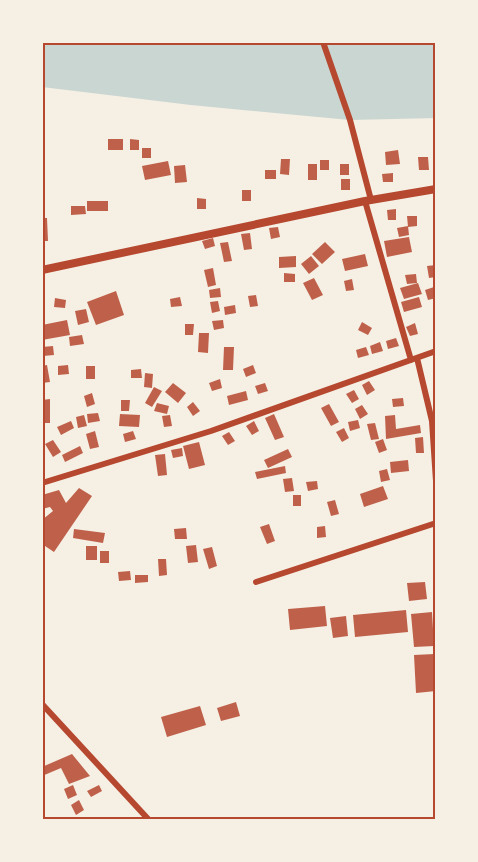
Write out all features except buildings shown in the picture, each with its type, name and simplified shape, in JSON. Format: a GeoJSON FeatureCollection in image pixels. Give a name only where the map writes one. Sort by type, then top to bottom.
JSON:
{"type":"FeatureCollection","features":[{"type":"Feature","properties":{"kind":"street"},"geometry":{"type":"LineString","coordinates":[[322,42],[350,120],[368,201],[432,421],[436,481]]}},
{"type":"Feature","properties":{"kind":"street"},"geometry":{"type":"LineString","coordinates":[[42,270],[368,201],[436,189]]}},
{"type":"Feature","properties":{"kind":"street"},"geometry":{"type":"LineString","coordinates":[[42,483],[211,431],[436,351]]}},
{"type":"Feature","properties":{"kind":"street"},"geometry":{"type":"LineString","coordinates":[[256,582],[436,523]]}},
{"type":"Feature","properties":{"kind":"street"},"geometry":{"type":"LineString","coordinates":[[42,704],[149,820]]}},
{"type":"Feature","properties":{"kind":"shaded area"},"geometry":{"type":"Polygon","coordinates":[[[42,42],[436,42],[436,118],[350,120],[191,105],[42,87],[42,42]]]}}]}
